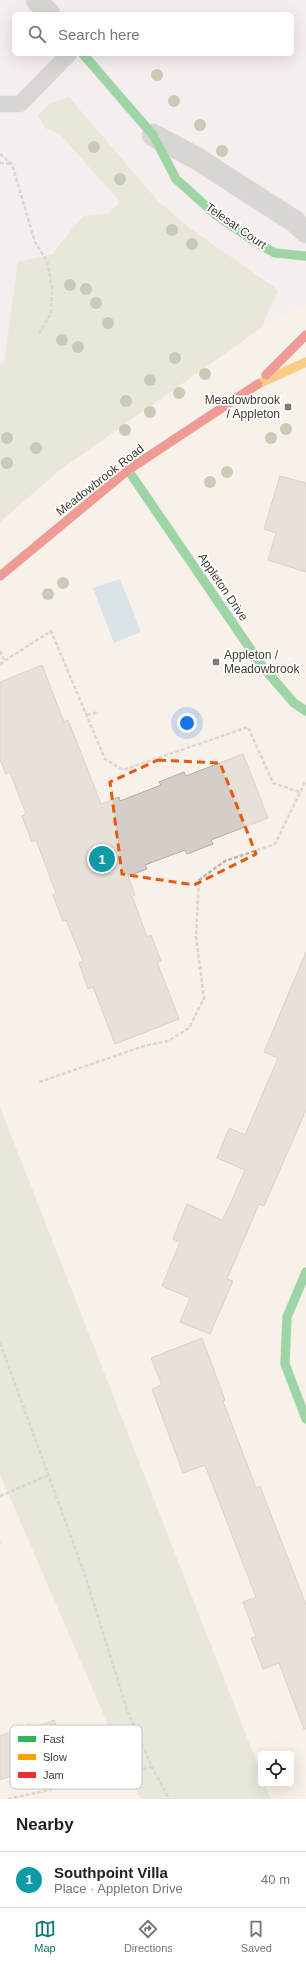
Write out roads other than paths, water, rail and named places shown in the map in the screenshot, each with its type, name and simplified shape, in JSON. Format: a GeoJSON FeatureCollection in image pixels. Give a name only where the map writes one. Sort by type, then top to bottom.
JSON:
{"type":"FeatureCollection","features":[{"type":"Feature","properties":{"kind":"street"},"geometry":{"type":"LineString","coordinates":[[37,0],[47,12]]}},
{"type":"Feature","properties":{"kind":"street","name":"Telesat Court"},"geometry":{"type":"LineString","coordinates":[[85,56],[152,135],[176,179],[216,215],[262,246],[275,253],[306,256]]}},
{"type":"Feature","properties":{"kind":"street","name":"Telesat Court"},"geometry":{"type":"LineString","coordinates":[[152,135],[196,158],[294,221],[306,232]]}},
{"type":"Feature","properties":{"kind":"street","name":"Meadowbrook Road"},"geometry":{"type":"LineString","coordinates":[[259,383],[306,335]]}},
{"type":"Feature","properties":{"kind":"street","name":"Meadowbrook Road"},"geometry":{"type":"LineString","coordinates":[[0,576],[128,470],[259,383],[306,362]]}},
{"type":"Feature","properties":{"kind":"street","name":"Appleton Drive"},"geometry":{"type":"LineString","coordinates":[[128,470],[262,666],[294,703],[306,710]]}},
{"type":"Feature","properties":{"kind":"street"},"geometry":{"type":"LineString","coordinates":[[306,1272],[287,1317],[285,1364],[306,1419]]}},
{"type":"Feature","properties":{"kind":"lane"},"geometry":{"type":"LineString","coordinates":[[0,104],[20,104],[66,56]]}},
{"type":"Feature","properties":{"kind":"water"},"geometry":{"type":"Polygon","coordinates":[[[120,579],[141,632],[114,643],[93,588],[120,579]]]}},
{"type":"Feature","properties":{"kind":"place","name":"Meadowbrook / Appleton"},"geometry":{"type":"Point","coordinates":[288,407]}},
{"type":"Feature","properties":{"kind":"place","name":"Appleton / Meadowbrook"},"geometry":{"type":"Point","coordinates":[216,662]}},
{"type":"Feature","properties":{"kind":"place","name":"Southpoint Villa"},"geometry":{"type":"Point","coordinates":[102,859]}}]}
